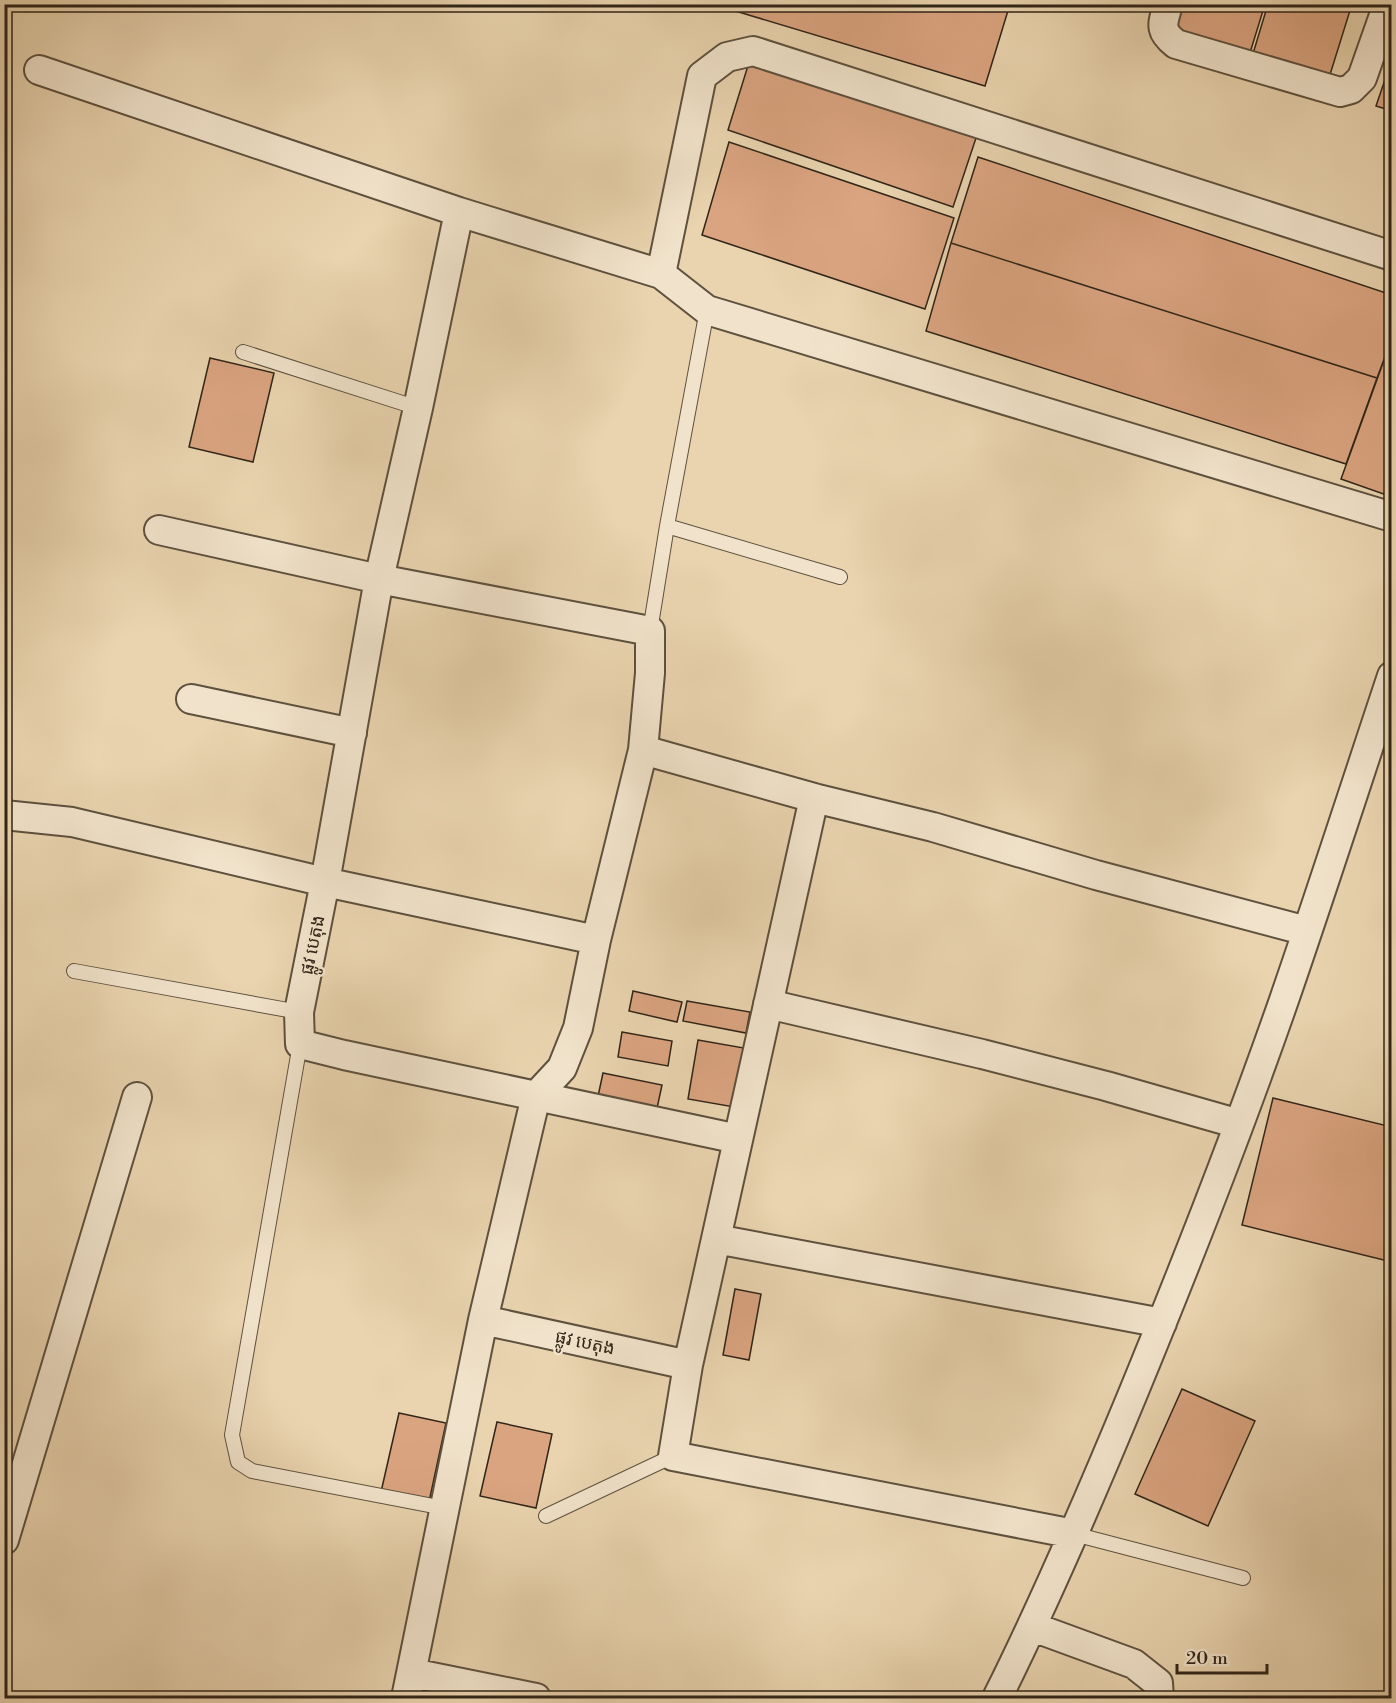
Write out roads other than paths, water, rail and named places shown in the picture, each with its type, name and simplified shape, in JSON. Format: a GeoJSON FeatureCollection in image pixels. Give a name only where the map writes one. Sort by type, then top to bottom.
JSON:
{"type":"FeatureCollection","features":[{"type":"Feature","properties":{"kind":"street"},"geometry":{"type":"LineString","coordinates":[[1168,4],[1162,26],[1165,36],[1176,44],[1340,92],[1351,89],[1362,78],[1388,4]]}},
{"type":"Feature","properties":{"kind":"street"},"geometry":{"type":"LineString","coordinates":[[661,274],[702,76],[727,57],[753,51],[1392,256]]}},
{"type":"Feature","properties":{"kind":"street"},"geometry":{"type":"LineString","coordinates":[[39,70],[459,212],[661,274],[707,310],[1392,517]]}},
{"type":"Feature","properties":{"kind":"street","name":"ផ្លូវ បេតុង"},"geometry":{"type":"LineString","coordinates":[[300,1044],[299,1012],[325,882],[379,579],[459,212]]}},
{"type":"Feature","properties":{"kind":"street"},"geometry":{"type":"LineString","coordinates":[[159,530],[379,579],[650,630],[650,673],[643,750],[596,940],[578,1028],[562,1068],[536,1096],[483,1320],[410,1686],[536,1698]]}},
{"type":"Feature","properties":{"kind":"street"},"geometry":{"type":"LineString","coordinates":[[997,1698],[1033,1627],[1074,1534],[1162,1323],[1239,1124],[1307,931],[1392,676]]}},
{"type":"Feature","properties":{"kind":"street"},"geometry":{"type":"LineString","coordinates":[[190,699],[352,733]]}},
{"type":"Feature","properties":{"kind":"street"},"geometry":{"type":"LineString","coordinates":[[643,750],[814,798],[933,827],[1096,875],[1307,931]]}},
{"type":"Feature","properties":{"kind":"street"},"geometry":{"type":"LineString","coordinates":[[814,798],[688,1365],[673,1456],[1074,1534]]}},
{"type":"Feature","properties":{"kind":"street"},"geometry":{"type":"LineString","coordinates":[[4,816],[72,822],[325,882],[596,940]]}},
{"type":"Feature","properties":{"kind":"street"},"geometry":{"type":"LineString","coordinates":[[768,1004],[982,1054],[1239,1124]]}},
{"type":"Feature","properties":{"kind":"street"},"geometry":{"type":"LineString","coordinates":[[300,1044],[738,1139]]}},
{"type":"Feature","properties":{"kind":"street"},"geometry":{"type":"LineString","coordinates":[[4,1540],[137,1097]]}},
{"type":"Feature","properties":{"kind":"street"},"geometry":{"type":"LineString","coordinates":[[716,1239],[1162,1323]]}},
{"type":"Feature","properties":{"kind":"street","name":"ផ្លូវ បេតុង"},"geometry":{"type":"LineString","coordinates":[[483,1320],[688,1365]]}},
{"type":"Feature","properties":{"kind":"street"},"geometry":{"type":"LineString","coordinates":[[1033,1627],[1134,1664],[1158,1683],[1159,1698]]}},
{"type":"Feature","properties":{"kind":"lane"},"geometry":{"type":"LineString","coordinates":[[650,630],[707,310]]}},
{"type":"Feature","properties":{"kind":"lane"},"geometry":{"type":"LineString","coordinates":[[243,352],[418,408]]}},
{"type":"Feature","properties":{"kind":"lane"},"geometry":{"type":"LineString","coordinates":[[667,526],[840,577]]}},
{"type":"Feature","properties":{"kind":"lane"},"geometry":{"type":"LineString","coordinates":[[74,971],[299,1012]]}},
{"type":"Feature","properties":{"kind":"lane"},"geometry":{"type":"LineString","coordinates":[[300,1044],[232,1435],[238,1462],[252,1471],[444,1508]]}},
{"type":"Feature","properties":{"kind":"lane"},"geometry":{"type":"LineString","coordinates":[[546,1516],[673,1456]]}},
{"type":"Feature","properties":{"kind":"lane"},"geometry":{"type":"LineString","coordinates":[[1074,1534],[1243,1578]]}}]}
